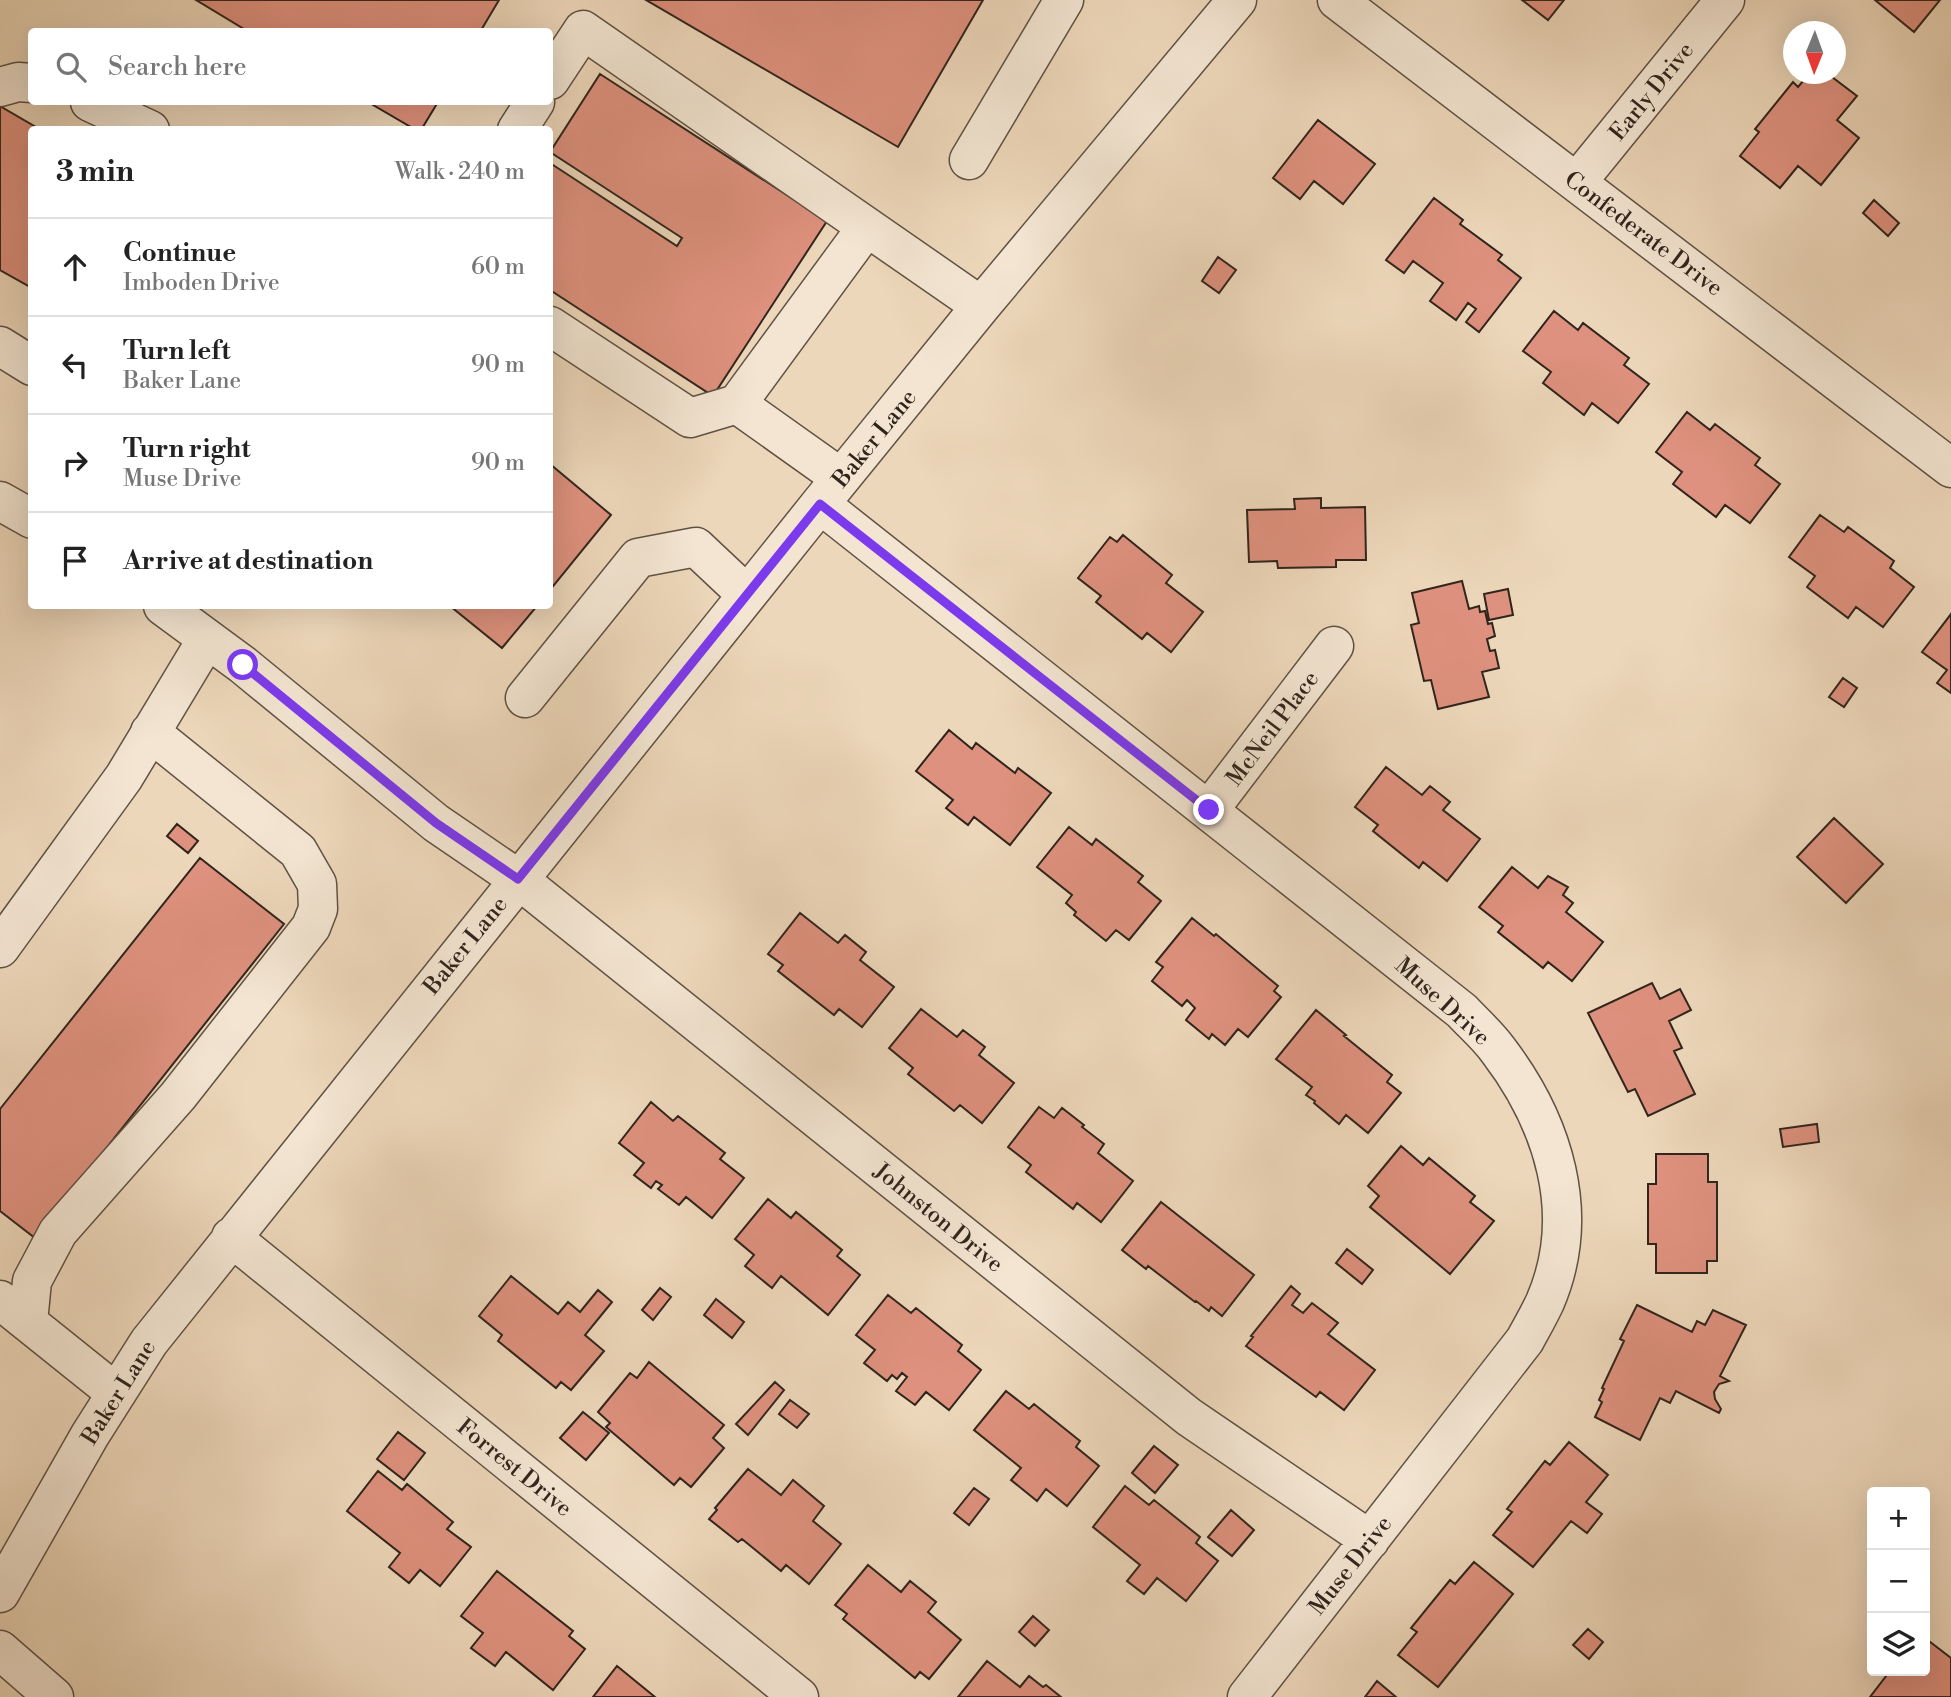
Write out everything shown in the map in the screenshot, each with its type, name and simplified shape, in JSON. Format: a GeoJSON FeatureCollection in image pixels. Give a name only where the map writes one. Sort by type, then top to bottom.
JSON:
{"type":"FeatureCollection","features":[{"type":"Feature","properties":{"kind":"street"},"geometry":{"type":"LineString","coordinates":[[969,160],[1064,0]]}},
{"type":"Feature","properties":{"kind":"street","name":"Baker Lane"},"geometry":{"type":"LineString","coordinates":[[0,1593],[90,1435],[149,1342],[831,491],[981,306],[1237,0]]}},
{"type":"Feature","properties":{"kind":"street","name":"Confederate Drive"},"geometry":{"type":"LineString","coordinates":[[1337,0],[1951,468]]}},
{"type":"Feature","properties":{"kind":"street","name":"Early Drive"},"geometry":{"type":"LineString","coordinates":[[1577,182],[1725,0]]}},
{"type":"Feature","properties":{"kind":"street"},"geometry":{"type":"LineString","coordinates":[[553,75],[583,30],[981,306]]}},
{"type":"Feature","properties":{"kind":"street"},"geometry":{"type":"LineString","coordinates":[[0,87],[18,82],[28,83]]}},
{"type":"Feature","properties":{"kind":"street"},"geometry":{"type":"LineString","coordinates":[[96,105],[141,126]]}},
{"type":"Feature","properties":{"kind":"street"},"geometry":{"type":"LineString","coordinates":[[520,126],[533,105]]}},
{"type":"Feature","properties":{"kind":"street"},"geometry":{"type":"LineString","coordinates":[[553,328],[690,418],[737,404],[866,228]]}},
{"type":"Feature","properties":{"kind":"street"},"geometry":{"type":"LineString","coordinates":[[0,346],[28,364]]}},
{"type":"Feature","properties":{"kind":"street","name":"Muse Drive"},"geometry":{"type":"LineString","coordinates":[[737,404],[831,491],[1209,810],[1462,1011],[1498,1049],[1527,1093],[1545,1131],[1558,1169],[1562,1214],[1559,1247],[1546,1301],[1525,1340],[1247,1697]]}},
{"type":"Feature","properties":{"kind":"street"},"geometry":{"type":"LineString","coordinates":[[0,501],[28,517]]}},
{"type":"Feature","properties":{"kind":"street"},"geometry":{"type":"LineString","coordinates":[[525,698],[638,558],[696,547],[747,595]]}},
{"type":"Feature","properties":{"kind":"street","name":"Johnston Drive"},"geometry":{"type":"LineString","coordinates":[[167,609],[243,665],[436,823],[518,879],[1189,1418],[1370,1540]]}},
{"type":"Feature","properties":{"kind":"street"},"geometry":{"type":"LineString","coordinates":[[0,948],[124,777],[207,639]]}},
{"type":"Feature","properties":{"kind":"street","name":"McNeil Place"},"geometry":{"type":"LineString","coordinates":[[1209,810],[1334,646]]}},
{"type":"Feature","properties":{"kind":"street"},"geometry":{"type":"LineString","coordinates":[[116,1393],[14,1311],[58,1232],[186,1085],[311,927],[318,909],[317,884],[298,851],[150,732]]}},
{"type":"Feature","properties":{"kind":"street","name":"Forrest Drive"},"geometry":{"type":"LineString","coordinates":[[231,1237],[799,1697]]}},
{"type":"Feature","properties":{"kind":"street"},"geometry":{"type":"LineString","coordinates":[[0,1650],[54,1697]]}},
{"type":"Feature","properties":{"kind":"building"},"geometry":{"type":"Polygon","coordinates":[[[196,0],[499,0],[482,28],[242,28],[196,0]]]}},
{"type":"Feature","properties":{"kind":"building"},"geometry":{"type":"Polygon","coordinates":[[[646,0],[983,0],[898,147],[646,0]]]}},
{"type":"Feature","properties":{"kind":"building"},"geometry":{"type":"Polygon","coordinates":[[[1522,0],[1564,0],[1548,20],[1522,0]]]}},
{"type":"Feature","properties":{"kind":"building"},"geometry":{"type":"Polygon","coordinates":[[[1875,0],[1940,0],[1914,32],[1875,0]]]}},
{"type":"Feature","properties":{"kind":"building"},"geometry":{"type":"Polygon","coordinates":[[[600,74],[827,221],[713,396],[553,292],[553,165],[677,246],[682,238],[553,154],[553,147],[600,74]]]}},
{"type":"Feature","properties":{"kind":"building"},"geometry":{"type":"Polygon","coordinates":[[[1791,84],[1798,87],[1801,84],[1841,84],[1857,96],[1837,120],[1859,138],[1821,185],[1798,166],[1780,188],[1740,156],[1759,132],[1755,129],[1791,84]]]}},
{"type":"Feature","properties":{"kind":"building"},"geometry":{"type":"Polygon","coordinates":[[[373,105],[436,105],[423,126],[409,126],[373,105]]]}},
{"type":"Feature","properties":{"kind":"building"},"geometry":{"type":"Polygon","coordinates":[[[0,106],[34,126],[28,126],[28,286],[0,270],[0,106]]]}},
{"type":"Feature","properties":{"kind":"building"},"geometry":{"type":"Polygon","coordinates":[[[1318,120],[1375,164],[1343,204],[1314,181],[1300,199],[1273,178],[1318,120]]]}},
{"type":"Feature","properties":{"kind":"building"},"geometry":{"type":"Polygon","coordinates":[[[1434,198],[1463,220],[1460,224],[1502,255],[1498,260],[1521,278],[1479,332],[1466,322],[1476,309],[1468,303],[1456,320],[1430,301],[1443,283],[1413,261],[1404,273],[1386,260],[1434,198]]]}},
{"type":"Feature","properties":{"kind":"building"},"geometry":{"type":"Polygon","coordinates":[[[1874,200],[1899,223],[1888,236],[1863,213],[1874,200]]]}},
{"type":"Feature","properties":{"kind":"building"},"geometry":{"type":"Polygon","coordinates":[[[1218,257],[1236,270],[1219,293],[1202,281],[1218,257]]]}},
{"type":"Feature","properties":{"kind":"building"},"geometry":{"type":"Polygon","coordinates":[[[1554,311],[1578,330],[1583,323],[1629,358],[1624,365],[1649,384],[1618,423],[1592,403],[1584,415],[1543,383],[1551,372],[1523,351],[1554,311]]]}},
{"type":"Feature","properties":{"kind":"building"},"geometry":{"type":"Polygon","coordinates":[[[1687,412],[1710,430],[1715,424],[1760,458],[1755,465],[1780,484],[1750,523],[1725,505],[1716,517],[1673,484],[1682,472],[1656,452],[1687,412]]]}},
{"type":"Feature","properties":{"kind":"building"},"geometry":{"type":"Polygon","coordinates":[[[553,467],[611,515],[553,586],[553,467]]]}},
{"type":"Feature","properties":{"kind":"building"},"geometry":{"type":"Polygon","coordinates":[[[1321,498],[1321,508],[1365,507],[1366,560],[1336,560],[1336,567],[1278,568],[1277,561],[1249,562],[1247,510],[1295,509],[1294,499],[1321,498]]]}},
{"type":"Feature","properties":{"kind":"building"},"geometry":{"type":"Polygon","coordinates":[[[1820,515],[1844,532],[1848,527],[1894,561],[1890,568],[1914,587],[1883,627],[1856,607],[1848,618],[1807,587],[1815,576],[1789,557],[1820,515]]]}},
{"type":"Feature","properties":{"kind":"building"},"geometry":{"type":"Polygon","coordinates":[[[1123,535],[1172,575],[1166,583],[1203,612],[1171,652],[1147,633],[1142,639],[1096,602],[1101,596],[1078,578],[1110,537],[1117,542],[1123,535]]]}},
{"type":"Feature","properties":{"kind":"building"},"geometry":{"type":"Polygon","coordinates":[[[1462,581],[1469,609],[1479,606],[1480,612],[1485,611],[1488,624],[1492,623],[1495,636],[1487,639],[1490,651],[1495,650],[1499,668],[1482,672],[1489,697],[1438,709],[1431,680],[1424,681],[1411,625],[1419,623],[1412,593],[1462,581]]]}},
{"type":"Feature","properties":{"kind":"building"},"geometry":{"type":"Polygon","coordinates":[[[1508,589],[1513,615],[1489,620],[1484,594],[1508,589]]]}},
{"type":"Feature","properties":{"kind":"building"},"geometry":{"type":"Polygon","coordinates":[[[454,609],[534,609],[502,648],[454,609]]]}},
{"type":"Feature","properties":{"kind":"building"},"geometry":{"type":"Polygon","coordinates":[[[1951,614],[1951,693],[1937,683],[1947,670],[1922,652],[1951,614]]]}},
{"type":"Feature","properties":{"kind":"building"},"geometry":{"type":"Polygon","coordinates":[[[1843,678],[1857,688],[1844,707],[1829,697],[1843,678]]]}},
{"type":"Feature","properties":{"kind":"building"},"geometry":{"type":"Polygon","coordinates":[[[949,730],[972,749],[976,743],[1015,773],[1018,768],[1051,793],[1010,845],[974,817],[968,825],[946,808],[953,800],[916,771],[949,730]]]}},
{"type":"Feature","properties":{"kind":"building"},"geometry":{"type":"Polygon","coordinates":[[[1386,767],[1422,795],[1430,786],[1450,802],[1443,810],[1480,839],[1447,881],[1423,862],[1419,868],[1373,831],[1378,825],[1355,807],[1386,767]]]}},
{"type":"Feature","properties":{"kind":"building"},"geometry":{"type":"Polygon","coordinates":[[[1834,818],[1883,864],[1846,903],[1797,857],[1834,818]]]}},
{"type":"Feature","properties":{"kind":"building"},"geometry":{"type":"Polygon","coordinates":[[[177,824],[198,841],[188,853],[167,836],[177,824]]]}},
{"type":"Feature","properties":{"kind":"building"},"geometry":{"type":"Polygon","coordinates":[[[1069,827],[1092,845],[1096,839],[1143,876],[1138,882],[1161,901],[1129,940],[1116,930],[1106,941],[1074,915],[1076,912],[1066,903],[1072,895],[1037,867],[1069,827]]]}},
{"type":"Feature","properties":{"kind":"building"},"geometry":{"type":"Polygon","coordinates":[[[200,858],[284,924],[35,1238],[0,1211],[0,1109],[200,858]]]}},
{"type":"Feature","properties":{"kind":"building"},"geometry":{"type":"Polygon","coordinates":[[[1512,867],[1538,888],[1548,876],[1568,887],[1563,895],[1573,903],[1566,912],[1603,942],[1572,981],[1548,962],[1543,968],[1498,932],[1503,926],[1479,907],[1512,867]]]}},
{"type":"Feature","properties":{"kind":"building"},"geometry":{"type":"Polygon","coordinates":[[[800,913],[838,943],[845,935],[866,952],[860,960],[894,987],[862,1027],[839,1009],[834,1015],[778,971],[783,965],[768,954],[800,913]]]}},
{"type":"Feature","properties":{"kind":"building"},"geometry":{"type":"Polygon","coordinates":[[[1192,918],[1214,936],[1216,934],[1278,986],[1274,991],[1281,997],[1248,1037],[1238,1029],[1225,1045],[1212,1034],[1209,1039],[1186,1020],[1195,1008],[1187,1000],[1182,1006],[1152,981],[1163,967],[1156,962],[1192,918]]]}},
{"type":"Feature","properties":{"kind":"building"},"geometry":{"type":"Polygon","coordinates":[[[1652,983],[1660,999],[1680,989],[1691,1010],[1669,1021],[1682,1048],[1674,1051],[1695,1094],[1648,1116],[1635,1089],[1628,1092],[1588,1013],[1652,983]]]}},
{"type":"Feature","properties":{"kind":"building"},"geometry":{"type":"Polygon","coordinates":[[[921,1009],[957,1037],[963,1030],[985,1047],[979,1055],[1014,1083],[982,1123],[960,1105],[954,1111],[908,1074],[913,1068],[889,1048],[921,1009]]]}},
{"type":"Feature","properties":{"kind":"building"},"geometry":{"type":"Polygon","coordinates":[[[1316,1010],[1392,1075],[1387,1082],[1401,1093],[1368,1133],[1346,1115],[1339,1124],[1306,1095],[1312,1087],[1276,1059],[1316,1010]]]}},
{"type":"Feature","properties":{"kind":"building"},"geometry":{"type":"Polygon","coordinates":[[[651,1102],[673,1121],[678,1116],[725,1153],[720,1159],[744,1178],[712,1218],[686,1197],[679,1205],[658,1189],[662,1185],[656,1181],[651,1188],[634,1175],[644,1163],[619,1143],[651,1102]]]}},
{"type":"Feature","properties":{"kind":"building"},"geometry":{"type":"Polygon","coordinates":[[[1039,1107],[1054,1118],[1062,1108],[1084,1125],[1082,1127],[1104,1144],[1098,1153],[1133,1181],[1101,1222],[1077,1203],[1073,1209],[1026,1172],[1031,1165],[1008,1147],[1039,1107]]]}},
{"type":"Feature","properties":{"kind":"building"},"geometry":{"type":"Polygon","coordinates":[[[1817,1124],[1819,1142],[1783,1147],[1780,1129],[1817,1124]]]}},
{"type":"Feature","properties":{"kind":"building"},"geometry":{"type":"Polygon","coordinates":[[[1401,1146],[1423,1165],[1429,1158],[1475,1196],[1470,1202],[1494,1221],[1450,1274],[1370,1207],[1379,1196],[1368,1186],[1401,1146]]]}},
{"type":"Feature","properties":{"kind":"building"},"geometry":{"type":"Polygon","coordinates":[[[1656,1154],[1708,1154],[1708,1182],[1717,1182],[1717,1261],[1707,1261],[1707,1273],[1656,1273],[1656,1244],[1648,1244],[1648,1184],[1656,1184],[1656,1154]]]}},
{"type":"Feature","properties":{"kind":"building"},"geometry":{"type":"Polygon","coordinates":[[[768,1199],[791,1218],[796,1212],[842,1250],[837,1256],[860,1275],[828,1315],[781,1276],[772,1288],[745,1266],[754,1255],[735,1239],[768,1199]]]}},
{"type":"Feature","properties":{"kind":"building"},"geometry":{"type":"Polygon","coordinates":[[[1161,1202],[1254,1275],[1222,1316],[1211,1307],[1209,1311],[1195,1302],[1122,1250],[1161,1202]]]}},
{"type":"Feature","properties":{"kind":"building"},"geometry":{"type":"Polygon","coordinates":[[[1347,1249],[1373,1270],[1362,1284],[1336,1263],[1347,1249]]]}},
{"type":"Feature","properties":{"kind":"building"},"geometry":{"type":"Polygon","coordinates":[[[511,1276],[558,1314],[568,1302],[580,1312],[598,1290],[612,1302],[585,1335],[604,1351],[571,1390],[561,1382],[556,1388],[498,1341],[502,1335],[479,1316],[511,1276]]]}},
{"type":"Feature","properties":{"kind":"building"},"geometry":{"type":"Polygon","coordinates":[[[1291,1286],[1300,1294],[1292,1305],[1303,1313],[1312,1303],[1338,1323],[1328,1334],[1375,1370],[1344,1410],[1320,1392],[1316,1397],[1246,1346],[1291,1286]]]}},
{"type":"Feature","properties":{"kind":"building"},"geometry":{"type":"Polygon","coordinates":[[[660,1288],[671,1297],[653,1320],[642,1310],[660,1288]]]}},
{"type":"Feature","properties":{"kind":"building"},"geometry":{"type":"Polygon","coordinates":[[[888,1295],[911,1313],[916,1308],[962,1345],[958,1351],[981,1370],[949,1410],[926,1392],[915,1405],[896,1391],[907,1377],[902,1373],[897,1379],[892,1375],[887,1381],[864,1363],[875,1350],[856,1335],[888,1295]]]}},
{"type":"Feature","properties":{"kind":"building"},"geometry":{"type":"Polygon","coordinates":[[[716,1299],[744,1322],[732,1338],[704,1315],[716,1299]]]}},
{"type":"Feature","properties":{"kind":"building"},"geometry":{"type":"Polygon","coordinates":[[[1637,1305],[1692,1332],[1697,1321],[1705,1325],[1713,1310],[1746,1325],[1720,1376],[1729,1381],[1719,1384],[1714,1392],[1721,1409],[1719,1413],[1676,1391],[1670,1403],[1660,1398],[1640,1440],[1595,1417],[1602,1402],[1599,1400],[1604,1389],[1602,1388],[1624,1341],[1620,1339],[1637,1305]]]}},
{"type":"Feature","properties":{"kind":"building"},"geometry":{"type":"Polygon","coordinates":[[[649,1362],[724,1425],[713,1438],[724,1448],[691,1487],[680,1478],[674,1485],[606,1427],[610,1423],[598,1412],[630,1373],[637,1378],[649,1362]]]}},
{"type":"Feature","properties":{"kind":"building"},"geometry":{"type":"Polygon","coordinates":[[[775,1382],[784,1390],[748,1435],[736,1424],[775,1382]]]}},
{"type":"Feature","properties":{"kind":"building"},"geometry":{"type":"Polygon","coordinates":[[[1006,1391],[1029,1409],[1034,1404],[1080,1441],[1076,1447],[1099,1466],[1067,1506],[1046,1489],[1037,1501],[1011,1480],[1021,1468],[974,1430],[1006,1391]]]}},
{"type":"Feature","properties":{"kind":"building"},"geometry":{"type":"Polygon","coordinates":[[[790,1400],[809,1414],[797,1428],[779,1414],[790,1400]]]}},
{"type":"Feature","properties":{"kind":"building"},"geometry":{"type":"Polygon","coordinates":[[[583,1412],[609,1433],[586,1460],[560,1438],[583,1412]]]}},
{"type":"Feature","properties":{"kind":"building"},"geometry":{"type":"Polygon","coordinates":[[[398,1432],[425,1453],[404,1480],[377,1459],[398,1432]]]}},
{"type":"Feature","properties":{"kind":"building"},"geometry":{"type":"Polygon","coordinates":[[[1569,1442],[1608,1475],[1586,1502],[1602,1514],[1587,1533],[1571,1521],[1533,1567],[1493,1535],[1512,1512],[1507,1509],[1545,1461],[1550,1465],[1569,1442]]]}},
{"type":"Feature","properties":{"kind":"building"},"geometry":{"type":"Polygon","coordinates":[[[1154,1446],[1178,1465],[1155,1493],[1132,1473],[1154,1446]]]}},
{"type":"Feature","properties":{"kind":"building"},"geometry":{"type":"Polygon","coordinates":[[[748,1469],[781,1495],[793,1480],[824,1506],[813,1521],[841,1544],[809,1584],[786,1565],[781,1571],[742,1539],[738,1542],[709,1519],[748,1469]]]}},
{"type":"Feature","properties":{"kind":"building"},"geometry":{"type":"Polygon","coordinates":[[[378,1471],[402,1490],[407,1484],[453,1522],[447,1529],[471,1547],[440,1586],[420,1570],[409,1583],[389,1567],[400,1553],[347,1511],[378,1471]]]}},
{"type":"Feature","properties":{"kind":"building"},"geometry":{"type":"Polygon","coordinates":[[[1125,1486],[1149,1505],[1154,1500],[1200,1537],[1196,1543],[1218,1561],[1186,1601],[1157,1578],[1144,1594],[1127,1581],[1140,1565],[1093,1527],[1125,1486]]]}},
{"type":"Feature","properties":{"kind":"building"},"geometry":{"type":"Polygon","coordinates":[[[974,1488],[989,1499],[969,1525],[954,1513],[974,1488]]]}},
{"type":"Feature","properties":{"kind":"building"},"geometry":{"type":"Polygon","coordinates":[[[1231,1510],[1254,1530],[1232,1556],[1208,1537],[1231,1510]]]}},
{"type":"Feature","properties":{"kind":"building"},"geometry":{"type":"Polygon","coordinates":[[[1474,1562],[1513,1594],[1438,1687],[1398,1655],[1417,1632],[1411,1628],[1450,1580],[1455,1584],[1474,1562]]]}},
{"type":"Feature","properties":{"kind":"building"},"geometry":{"type":"Polygon","coordinates":[[[868,1565],[901,1592],[910,1581],[936,1602],[928,1612],[961,1640],[929,1679],[920,1672],[915,1678],[843,1619],[847,1614],[835,1605],[868,1565]]]}},
{"type":"Feature","properties":{"kind":"building"},"geometry":{"type":"Polygon","coordinates":[[[497,1571],[573,1631],[569,1636],[585,1649],[553,1690],[506,1652],[495,1666],[471,1648],[483,1633],[461,1616],[497,1571]]]}},
{"type":"Feature","properties":{"kind":"building"},"geometry":{"type":"Polygon","coordinates":[[[1033,1616],[1049,1630],[1035,1646],[1019,1632],[1033,1616]]]}},
{"type":"Feature","properties":{"kind":"building"},"geometry":{"type":"Polygon","coordinates":[[[1588,1629],[1603,1642],[1589,1659],[1573,1645],[1588,1629]]]}},
{"type":"Feature","properties":{"kind":"building"},"geometry":{"type":"Polygon","coordinates":[[[1930,1642],[1951,1658],[1951,1697],[1870,1697],[1886,1676],[1930,1676],[1930,1642]]]}},
{"type":"Feature","properties":{"kind":"building"},"geometry":{"type":"Polygon","coordinates":[[[987,1661],[1020,1687],[1029,1676],[1061,1697],[958,1697],[987,1661]]]}},
{"type":"Feature","properties":{"kind":"building"},"geometry":{"type":"Polygon","coordinates":[[[617,1666],[655,1697],[593,1697],[617,1666]]]}},
{"type":"Feature","properties":{"kind":"building"},"geometry":{"type":"Polygon","coordinates":[[[1377,1681],[1396,1697],[1365,1697],[1377,1681]]]}},
{"type":"Feature","properties":{"kind":"route"},"geometry":{"type":"LineString","coordinates":[[243,665],[436,823],[518,879],[820,504],[1209,810]]}}]}
